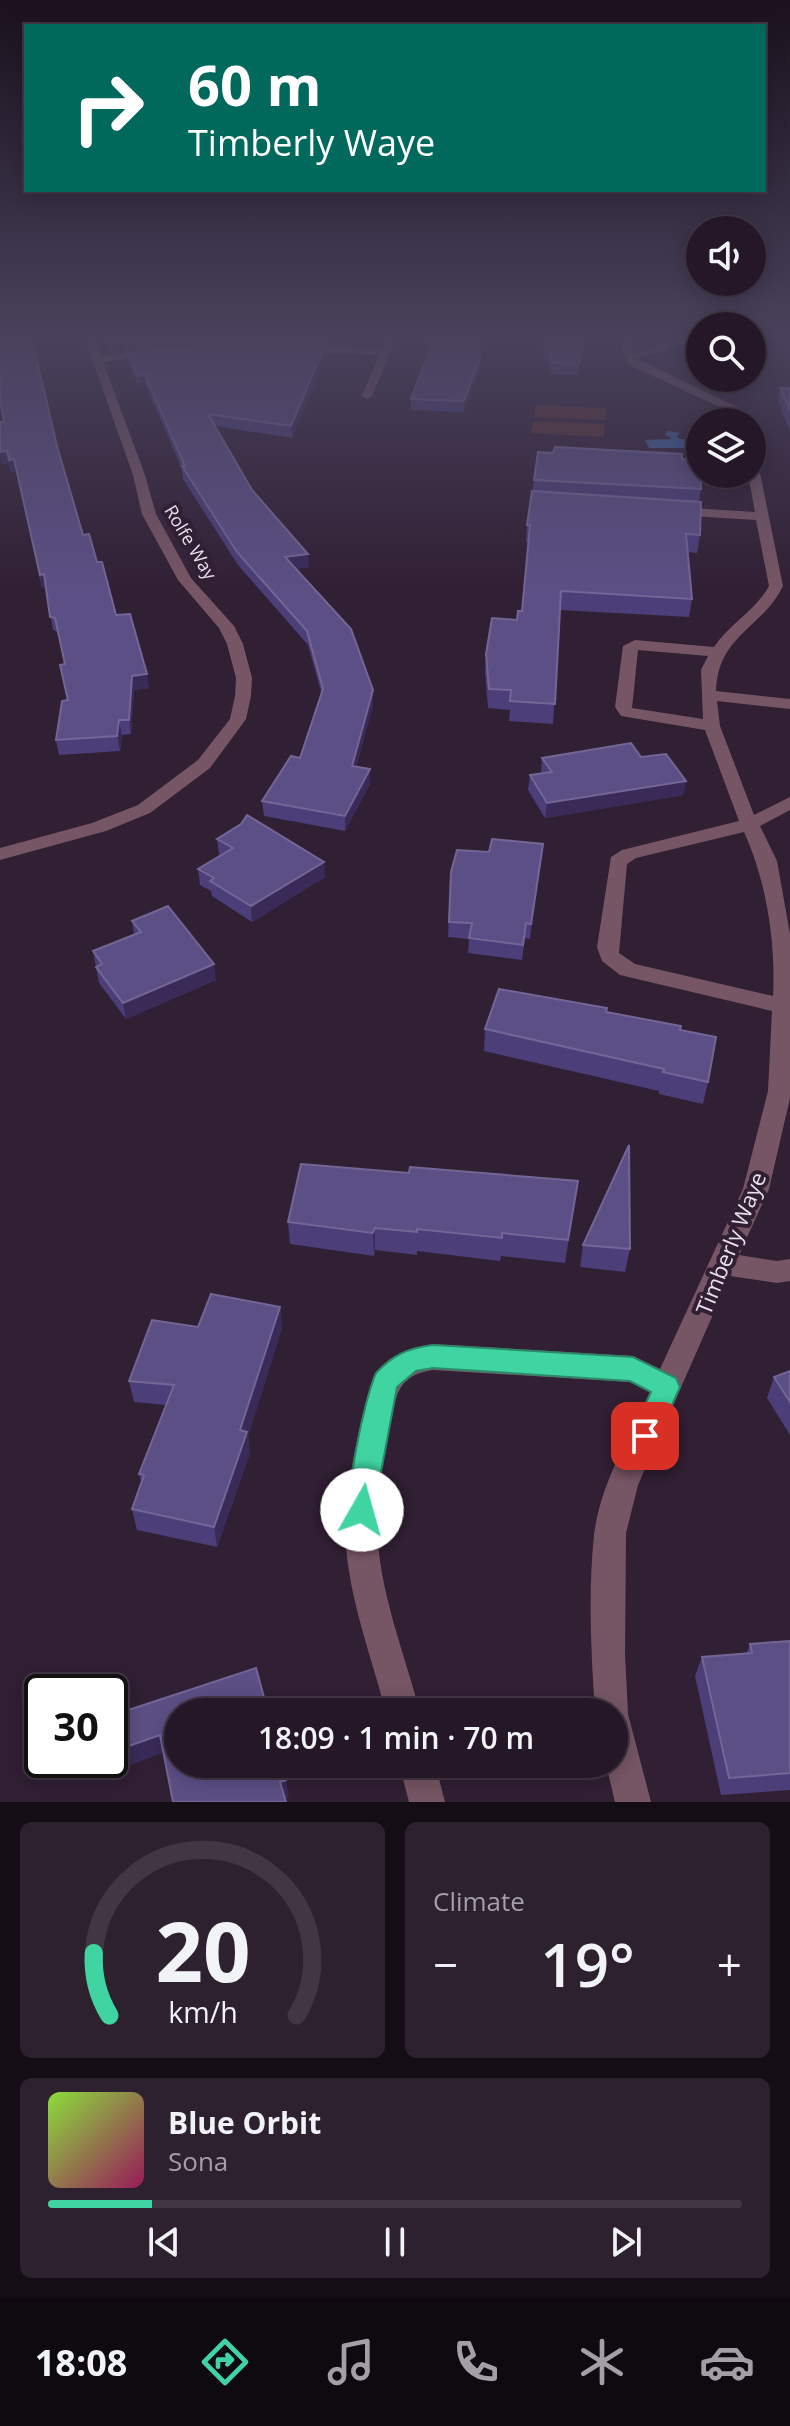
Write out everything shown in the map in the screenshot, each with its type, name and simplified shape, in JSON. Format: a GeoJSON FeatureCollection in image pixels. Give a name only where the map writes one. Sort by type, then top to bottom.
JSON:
{"type":"FeatureCollection","features":[{"type":"Feature","properties":{"kind":"street","name":"Rolfe Way"},"geometry":{"type":"LineString","coordinates":[[0,854],[99,827],[144,809],[204,764],[238,719],[244,678],[235,644],[226,626],[185,580],[149,514],[120,423]]}},
{"type":"Feature","properties":{"kind":"street","name":"Timberly Waye"},"geometry":{"type":"LineString","coordinates":[[611,1698],[608,1655],[610,1533],[623,1484],[756,1189],[780,1091],[785,1006],[783,926],[767,861],[749,824],[712,726],[708,695],[709,670],[718,652],[727,638],[770,598],[776,586],[757,488]]}},
{"type":"Feature","properties":{"kind":"street"},"geometry":{"type":"LineString","coordinates":[[657,510],[763,516]]}},
{"type":"Feature","properties":{"kind":"street"},"geometry":{"type":"LineString","coordinates":[[712,726],[627,712],[623,707],[628,649],[635,645],[718,652]]}},
{"type":"Feature","properties":{"kind":"street"},"geometry":{"type":"LineString","coordinates":[[708,695],[790,704]]}},
{"type":"Feature","properties":{"kind":"street"},"geometry":{"type":"LineString","coordinates":[[785,1006],[628,970],[609,956],[618,861],[629,854],[749,824],[775,813],[790,802]]}},
{"type":"Feature","properties":{"kind":"street"},"geometry":{"type":"LineString","coordinates":[[724,1264],[777,1272],[790,1270]]}},
{"type":"Feature","properties":{"kind":"street"},"geometry":{"type":"LineString","coordinates":[[399,1698],[368,1574],[361,1530],[363,1490],[385,1382],[397,1368],[412,1360],[433,1357],[633,1369],[667,1387]]}},
{"type":"Feature","properties":{"kind":"street"},"geometry":{"type":"LineString","coordinates":[[421,1778],[427,1802]]}},
{"type":"Feature","properties":{"kind":"street"},"geometry":{"type":"LineString","coordinates":[[627,1778],[633,1802]]}},
{"type":"Feature","properties":{"kind":"shaded area"},"geometry":{"type":"Polygon","coordinates":[[[533,423],[605,424],[604,437],[531,433],[533,423]]]}},
{"type":"Feature","properties":{"kind":"water"},"geometry":{"type":"Polygon","coordinates":[[[668,431],[680,433],[677,436],[686,439],[686,448],[649,448],[645,440],[672,439],[665,434],[668,431]]]}},
{"type":"Feature","properties":{"kind":"building"},"geometry":{"type":"Polygon","coordinates":[[[0,423],[52,423],[83,535],[89,534],[97,562],[102,562],[116,615],[130,614],[147,674],[132,676],[129,720],[119,720],[117,736],[56,740],[62,701],[68,700],[60,665],[65,664],[55,618],[50,617],[44,574],[40,575],[14,459],[9,460],[7,451],[0,452],[0,423]]]}},
{"type":"Feature","properties":{"kind":"building"},"geometry":{"type":"Polygon","coordinates":[[[166,423],[213,423],[252,490],[308,554],[285,557],[351,629],[373,690],[352,766],[370,769],[345,816],[262,801],[291,756],[300,758],[323,689],[307,631],[237,552],[182,466],[185,466],[166,423]]]}},
{"type":"Feature","properties":{"kind":"building"},"geometry":{"type":"Polygon","coordinates":[[[555,447],[682,454],[682,459],[686,459],[686,488],[701,489],[534,480],[538,452],[553,453],[555,447]]]}},
{"type":"Feature","properties":{"kind":"building"},"geometry":{"type":"Polygon","coordinates":[[[532,491],[701,502],[700,535],[686,534],[692,599],[561,591],[555,704],[510,701],[511,690],[489,689],[486,654],[492,618],[517,620],[518,611],[522,611],[532,491]]]}},
{"type":"Feature","properties":{"kind":"building"},"geometry":{"type":"Polygon","coordinates":[[[631,743],[641,757],[666,754],[686,781],[547,803],[530,775],[552,772],[542,758],[631,743]]]}},
{"type":"Feature","properties":{"kind":"building"},"geometry":{"type":"Polygon","coordinates":[[[247,815],[324,862],[251,906],[210,881],[214,878],[198,869],[233,848],[217,839],[241,824],[247,815]]]}},
{"type":"Feature","properties":{"kind":"building"},"geometry":{"type":"Polygon","coordinates":[[[492,839],[543,844],[531,924],[526,923],[523,945],[469,938],[472,923],[449,922],[451,872],[457,850],[489,852],[492,839]]]}},
{"type":"Feature","properties":{"kind":"building"},"geometry":{"type":"Polygon","coordinates":[[[168,906],[214,964],[123,1003],[96,967],[102,964],[93,951],[141,932],[132,921],[168,906]]]}},
{"type":"Feature","properties":{"kind":"building"},"geometry":{"type":"Polygon","coordinates":[[[499,989],[607,1008],[606,1012],[681,1026],[680,1030],[716,1037],[708,1082],[663,1072],[664,1069],[485,1029],[499,989]]]}},
{"type":"Feature","properties":{"kind":"building"},"geometry":{"type":"Polygon","coordinates":[[[629,1145],[630,1249],[583,1245],[629,1145]]]}},
{"type":"Feature","properties":{"kind":"building"},"geometry":{"type":"Polygon","coordinates":[[[301,1164],[409,1173],[410,1167],[578,1181],[568,1240],[502,1233],[502,1238],[417,1229],[417,1232],[375,1228],[373,1233],[288,1222],[301,1164]]]}},
{"type":"Feature","properties":{"kind":"building"},"geometry":{"type":"Polygon","coordinates":[[[211,1294],[280,1307],[240,1430],[247,1432],[214,1527],[132,1509],[144,1475],[139,1474],[174,1385],[129,1381],[152,1320],[198,1327],[211,1294]]]}},
{"type":"Feature","properties":{"kind":"building"},"geometry":{"type":"Polygon","coordinates":[[[790,1371],[790,1402],[774,1377],[790,1371]]]}},
{"type":"Feature","properties":{"kind":"building"},"geometry":{"type":"Polygon","coordinates":[[[790,1641],[790,1773],[729,1778],[702,1657],[752,1653],[750,1644],[790,1641]]]}},
{"type":"Feature","properties":{"kind":"building"},"geometry":{"type":"Polygon","coordinates":[[[256,1668],[264,1698],[165,1698],[256,1668]]]}},
{"type":"Feature","properties":{"kind":"building"},"geometry":{"type":"Polygon","coordinates":[[[164,1698],[164,1756],[160,1735],[128,1746],[128,1710],[164,1698]]]}},
{"type":"Feature","properties":{"kind":"building"},"geometry":{"type":"Polygon","coordinates":[[[168,1778],[286,1780],[280,1782],[286,1802],[173,1802],[168,1778]]]}},
{"type":"Feature","properties":{"kind":"route"},"geometry":{"type":"LineString","coordinates":[[362,1510],[363,1490],[385,1382],[397,1368],[412,1360],[433,1357],[633,1369],[667,1387],[645,1436]]}}]}
